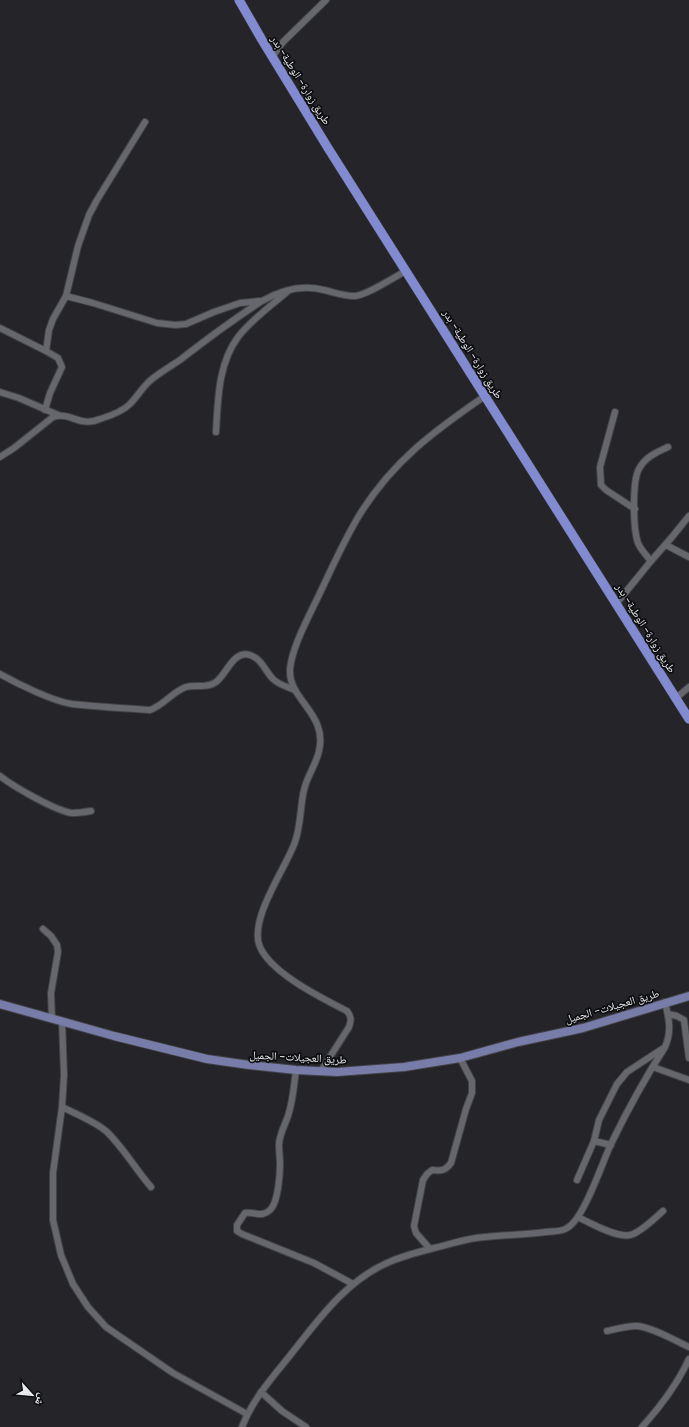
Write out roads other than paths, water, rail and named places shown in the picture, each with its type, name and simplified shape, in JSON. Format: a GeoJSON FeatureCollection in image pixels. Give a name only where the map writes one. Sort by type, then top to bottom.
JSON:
{"type":"FeatureCollection","features":[{"type":"Feature","properties":{"kind":"highway","name":"طريق زوارة- الوطية- بدر"},"geometry":{"type":"LineString","coordinates":[[239,0],[272,57],[689,719]]}},
{"type":"Feature","properties":{"kind":"main road","name":"طريق العجيلات- الجميل"},"geometry":{"type":"LineString","coordinates":[[0,1004],[52,1019],[207,1058],[249,1065],[296,1070],[336,1072],[398,1068],[460,1058],[518,1042],[583,1028],[689,996]]}},
{"type":"Feature","properties":{"kind":"street"},"geometry":{"type":"LineString","coordinates":[[272,57],[283,42],[326,0]]}},
{"type":"Feature","properties":{"kind":"street"},"geometry":{"type":"LineString","coordinates":[[46,351],[49,330],[53,319],[66,296],[78,246],[89,215],[145,122]]}},
{"type":"Feature","properties":{"kind":"street"},"geometry":{"type":"LineString","coordinates":[[0,457],[14,448],[47,421],[58,416],[64,416],[88,423],[100,420],[125,408],[131,404],[143,388],[156,376],[262,300],[291,289],[316,288],[354,296],[364,293],[406,271]]}},
{"type":"Feature","properties":{"kind":"street"},"geometry":{"type":"LineString","coordinates":[[216,432],[220,387],[224,368],[230,352],[238,338],[248,326],[291,289]]}},
{"type":"Feature","properties":{"kind":"street"},"geometry":{"type":"LineString","coordinates":[[66,296],[150,321],[175,325],[186,324],[240,303],[262,300]]}},
{"type":"Feature","properties":{"kind":"street"},"geometry":{"type":"LineString","coordinates":[[0,328],[58,358],[62,367],[50,393],[45,410]]}},
{"type":"Feature","properties":{"kind":"street"},"geometry":{"type":"LineString","coordinates":[[0,392],[19,398],[58,416]]}},
{"type":"Feature","properties":{"kind":"street"},"geometry":{"type":"LineString","coordinates":[[321,1071],[349,1027],[351,1021],[349,1014],[347,1011],[298,984],[283,972],[260,947],[258,938],[259,923],[264,906],[290,856],[298,832],[304,787],[320,749],[320,734],[318,726],[311,712],[295,690],[292,683],[290,671],[291,663],[300,638],[331,570],[359,516],[379,486],[421,442],[446,422],[485,396]]}},
{"type":"Feature","properties":{"kind":"street"},"geometry":{"type":"LineString","coordinates":[[615,412],[600,467],[601,485],[606,490],[635,509]]}},
{"type":"Feature","properties":{"kind":"street"},"geometry":{"type":"LineString","coordinates":[[651,561],[644,554],[638,543],[634,488],[638,470],[649,457],[668,447]]}},
{"type":"Feature","properties":{"kind":"street"},"geometry":{"type":"LineString","coordinates":[[616,604],[689,516]]}},
{"type":"Feature","properties":{"kind":"street"},"geometry":{"type":"LineString","coordinates":[[666,545],[689,557]]}},
{"type":"Feature","properties":{"kind":"street"},"geometry":{"type":"LineString","coordinates":[[0,674],[44,695],[68,703],[150,710],[156,708],[185,688],[196,686],[204,687],[216,683],[233,661],[239,656],[248,654],[258,658],[277,682],[295,690]]}},
{"type":"Feature","properties":{"kind":"street"},"geometry":{"type":"LineString","coordinates":[[676,698],[689,687]]}},
{"type":"Feature","properties":{"kind":"street"},"geometry":{"type":"LineString","coordinates":[[0,776],[45,802],[64,811],[73,813],[91,811]]}},
{"type":"Feature","properties":{"kind":"street"},"geometry":{"type":"LineString","coordinates":[[43,929],[51,936],[56,944],[58,952],[51,993],[52,1019]]}},
{"type":"Feature","properties":{"kind":"street"},"geometry":{"type":"LineString","coordinates":[[242,1427],[247,1414],[261,1392],[322,1316],[353,1284],[363,1277],[387,1263],[430,1249],[474,1238],[565,1230],[572,1225],[578,1217],[611,1145],[652,1067],[665,1047],[669,1033],[668,1014],[665,1002]]}},
{"type":"Feature","properties":{"kind":"street"},"geometry":{"type":"LineString","coordinates":[[668,1014],[677,1016],[684,1020],[689,1058]]}},
{"type":"Feature","properties":{"kind":"street"},"geometry":{"type":"LineString","coordinates":[[62,1021],[64,1075],[62,1107],[53,1173],[54,1220],[62,1255],[73,1284],[88,1307],[106,1327],[173,1373],[247,1414]]}},
{"type":"Feature","properties":{"kind":"street"},"geometry":{"type":"LineString","coordinates":[[577,1180],[594,1141],[599,1120],[617,1084],[627,1072],[665,1047]]}},
{"type":"Feature","properties":{"kind":"street"},"geometry":{"type":"LineString","coordinates":[[430,1249],[416,1233],[414,1226],[423,1180],[432,1170],[446,1170],[451,1163],[472,1093],[472,1081],[460,1058]]}},
{"type":"Feature","properties":{"kind":"street"},"geometry":{"type":"LineString","coordinates":[[652,1067],[689,1080]]}},
{"type":"Feature","properties":{"kind":"street"},"geometry":{"type":"LineString","coordinates":[[296,1070],[292,1100],[279,1139],[280,1174],[277,1194],[273,1206],[261,1215],[248,1212],[245,1213],[237,1225],[237,1231],[314,1263],[353,1284]]}},
{"type":"Feature","properties":{"kind":"street"},"geometry":{"type":"LineString","coordinates":[[62,1107],[104,1130],[114,1140],[138,1173],[151,1187]]}},
{"type":"Feature","properties":{"kind":"street"},"geometry":{"type":"LineString","coordinates":[[594,1141],[611,1145]]}},
{"type":"Feature","properties":{"kind":"street"},"geometry":{"type":"LineString","coordinates":[[578,1217],[612,1232],[630,1235],[638,1231],[663,1211]]}},
{"type":"Feature","properties":{"kind":"street"},"geometry":{"type":"LineString","coordinates":[[607,1331],[636,1326],[642,1327],[689,1347]]}},
{"type":"Feature","properties":{"kind":"street"},"geometry":{"type":"LineString","coordinates":[[642,1427],[671,1393],[689,1359]]}},
{"type":"Feature","properties":{"kind":"street"},"geometry":{"type":"LineString","coordinates":[[261,1392],[282,1411],[306,1427]]}}]}
